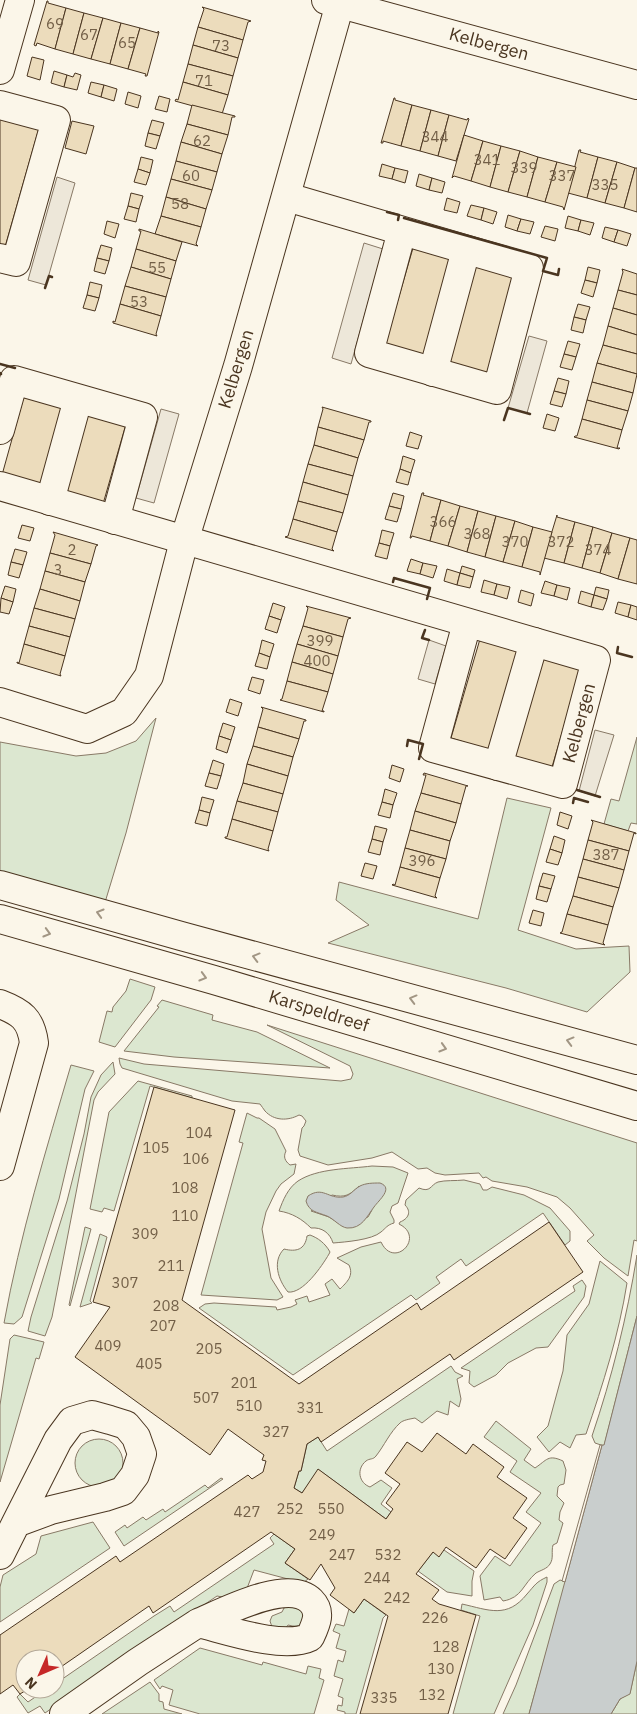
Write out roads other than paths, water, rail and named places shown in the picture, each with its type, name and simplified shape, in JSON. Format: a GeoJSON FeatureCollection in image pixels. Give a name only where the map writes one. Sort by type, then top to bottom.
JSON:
{"type":"FeatureCollection","features":[{"type":"Feature","properties":{"kind":"street"},"geometry":{"type":"LineString","coordinates":[[0,70],[20,0]]}},
{"type":"Feature","properties":{"kind":"street","name":"Kelbergen"},"geometry":{"type":"LineString","coordinates":[[0,702],[87,729],[124,712],[149,676],[184,541],[238,366],[287,197],[336,1],[637,85]]}},
{"type":"Feature","properties":{"kind":"street"},"geometry":{"type":"LineString","coordinates":[[0,105],[56,120],[16,262],[0,258]]}},
{"type":"Feature","properties":{"kind":"street"},"geometry":{"type":"LineString","coordinates":[[287,197],[529,268],[497,390],[369,353],[402,231]]}},
{"type":"Feature","properties":{"kind":"street"},"geometry":{"type":"LineString","coordinates":[[433,372],[466,250]]}},
{"type":"Feature","properties":{"kind":"street"},"geometry":{"type":"LineString","coordinates":[[0,430],[14,380],[143,417],[114,520]]}},
{"type":"Feature","properties":{"kind":"street"},"geometry":{"type":"LineString","coordinates":[[50,501],[78,399]]}},
{"type":"Feature","properties":{"kind":"street","name":"Kelbergen"},"geometry":{"type":"LineString","coordinates":[[0,486],[596,660],[563,784],[433,748],[467,623]]}},
{"type":"Feature","properties":{"kind":"street"},"geometry":{"type":"LineString","coordinates":[[498,766],[534,642]]}},
{"type":"Feature","properties":{"kind":"street","name":"Karspeldreef"},"geometry":{"type":"LineString","coordinates":[[0,885],[191,939],[627,1057]]}},
{"type":"Feature","properties":{"kind":"street","name":"Karspeldreef"},"geometry":{"type":"LineString","coordinates":[[0,919],[637,1106]]}},
{"type":"Feature","properties":{"kind":"street"},"geometry":{"type":"LineString","coordinates":[[0,1004],[12,1008],[27,1021],[32,1030],[34,1042],[1,1162]]}},
{"type":"Feature","properties":{"kind":"street"},"geometry":{"type":"LineString","coordinates":[[0,1555],[16,1523],[58,1440],[72,1421],[92,1415],[126,1425],[136,1437],[142,1454],[135,1475],[123,1491],[51,1510],[16,1523]]}},
{"type":"Feature","properties":{"kind":"street"},"geometry":{"type":"LineString","coordinates":[[64,1714],[198,1623]]}}]}
